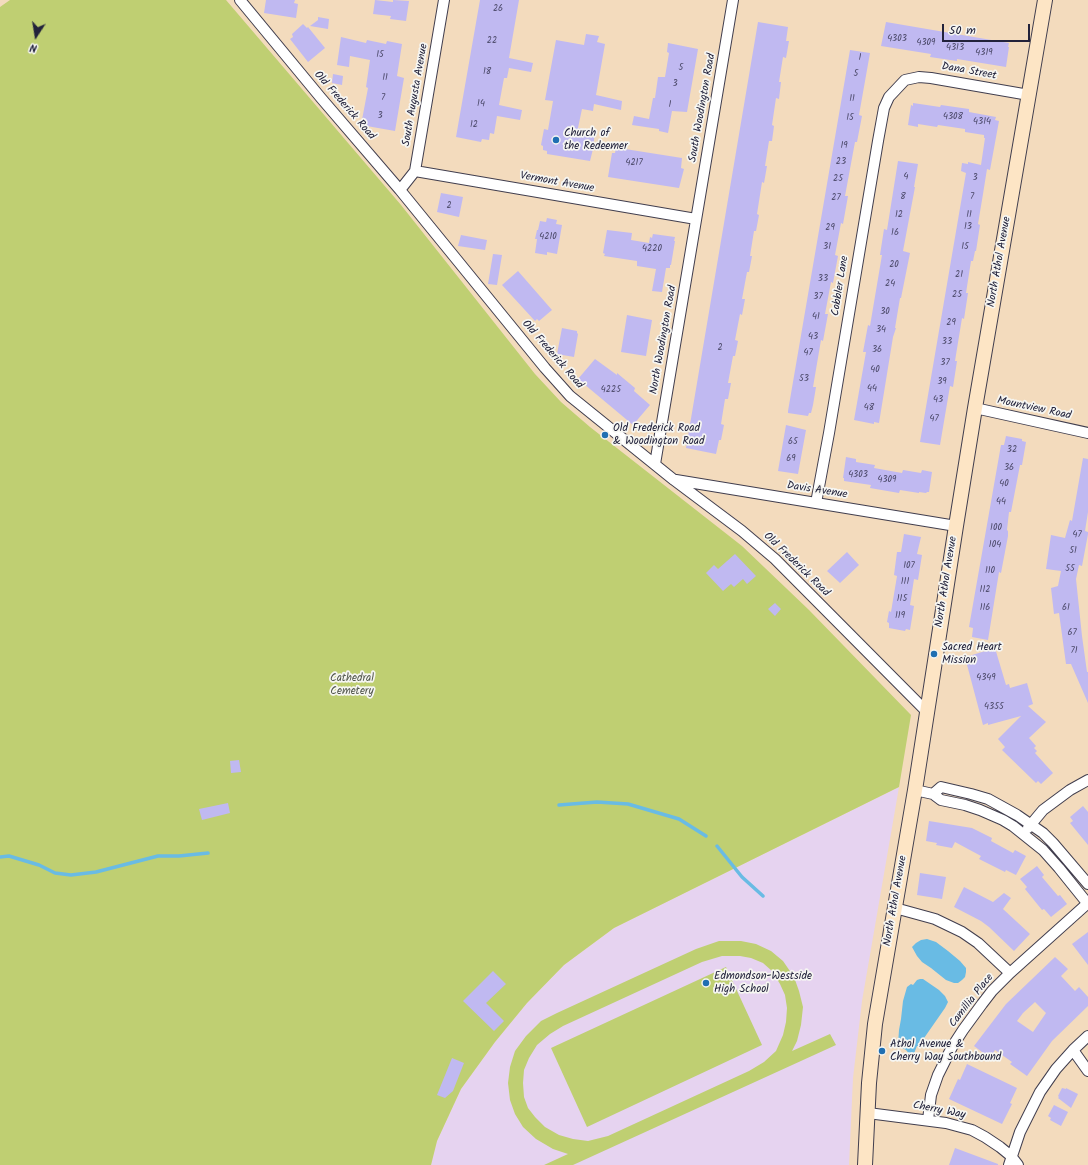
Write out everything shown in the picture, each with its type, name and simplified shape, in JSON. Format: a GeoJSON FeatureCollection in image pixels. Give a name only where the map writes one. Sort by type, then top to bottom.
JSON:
{"type":"FeatureCollection","features":[{"type":"Feature","properties":{"kind":"street","name":"Old Frederick Road"},"geometry":{"type":"LineString","coordinates":[[240,0],[400,190],[545,368],[570,396],[674,480],[737,527],[775,559],[927,712]]}},
{"type":"Feature","properties":{"kind":"street","name":"South Augusta Avenue"},"geometry":{"type":"LineString","coordinates":[[400,190],[415,171],[444,0]]}},
{"type":"Feature","properties":{"kind":"street","name":"South Woodington Road"},"geometry":{"type":"LineString","coordinates":[[696,219],[733,0]]}},
{"type":"Feature","properties":{"kind":"street","name":"North Athol Avenue"},"geometry":{"type":"LineString","coordinates":[[865,1165],[871,1057],[875,1024],[915,790],[975,408],[1045,0]]}},
{"type":"Feature","properties":{"kind":"street","name":"Dana Street"},"geometry":{"type":"LineString","coordinates":[[905,80],[919,77],[931,78],[1029,95]]}},
{"type":"Feature","properties":{"kind":"street","name":"Cobbler Lane"},"geometry":{"type":"LineString","coordinates":[[816,503],[884,108],[888,97],[905,80]]}},
{"type":"Feature","properties":{"kind":"street","name":"Vermont Avenue"},"geometry":{"type":"LineString","coordinates":[[415,171],[696,219]]}},
{"type":"Feature","properties":{"kind":"street","name":"North Woodington Road"},"geometry":{"type":"LineString","coordinates":[[654,464],[696,219]]}},
{"type":"Feature","properties":{"kind":"street","name":"Mountview Road"},"geometry":{"type":"LineString","coordinates":[[975,408],[1088,433]]}},
{"type":"Feature","properties":{"kind":"street","name":"Davis Avenue"},"geometry":{"type":"LineString","coordinates":[[674,480],[956,526]]}},
{"type":"Feature","properties":{"kind":"street"},"geometry":{"type":"LineString","coordinates":[[1023,834],[1043,810],[1070,790],[1088,780]]}},
{"type":"Feature","properties":{"kind":"street"},"geometry":{"type":"LineString","coordinates":[[933,794],[941,787],[988,799],[1000,805],[1031,824],[1053,843],[1088,884]]}},
{"type":"Feature","properties":{"kind":"street"},"geometry":{"type":"LineString","coordinates":[[915,790],[933,794],[941,800],[966,805],[1008,823],[1043,850],[1088,904]]}},
{"type":"Feature","properties":{"kind":"street","name":"Camillia Place"},"geometry":{"type":"LineString","coordinates":[[928,1120],[931,1095],[935,1082],[952,1047],[982,1004],[992,991],[1010,973],[1088,904]]}},
{"type":"Feature","properties":{"kind":"street"},"geometry":{"type":"LineString","coordinates":[[895,908],[935,919],[962,932],[982,947],[1010,973]]}},
{"type":"Feature","properties":{"kind":"street"},"geometry":{"type":"LineString","coordinates":[[1010,1160],[1024,1124],[1040,1092],[1056,1069],[1088,1036]]}},
{"type":"Feature","properties":{"kind":"street"},"geometry":{"type":"LineString","coordinates":[[1073,1050],[1088,1071]]}},
{"type":"Feature","properties":{"kind":"street","name":"Cherry Way"},"geometry":{"type":"LineString","coordinates":[[868,1113],[928,1120],[972,1130],[985,1137],[1010,1160],[1018,1165]]}},
{"type":"Feature","properties":{"kind":"shaded area","name":"Edmondson-Westside High School"},"geometry":{"type":"Polygon","coordinates":[[[899,787],[862,1001],[853,1078],[849,1165],[431,1165],[437,1141],[461,1089],[495,1042],[527,1003],[564,965],[614,928],[899,787]]]}},
{"type":"Feature","properties":{"kind":"green space","name":"Cathedral Cemetery"},"geometry":{"type":"Polygon","coordinates":[[[10,0],[226,0],[401,205],[535,374],[561,402],[590,427],[742,546],[809,610],[911,715],[899,787],[614,928],[564,965],[527,1003],[495,1042],[461,1089],[437,1141],[431,1165],[0,1165],[0,7],[10,0]]]}},
{"type":"Feature","properties":{"kind":"green space"},"geometry":{"type":"Polygon","coordinates":[[[719,941],[741,941],[756,944],[771,951],[783,961],[794,977],[803,1007],[797,1041],[792,1051],[830,1034],[836,1045],[573,1165],[544,1165],[568,1154],[553,1149],[536,1139],[523,1127],[515,1114],[510,1100],[508,1083],[510,1067],[515,1051],[526,1036],[541,1021],[696,949],[719,941]],[[722,956],[702,962],[563,1026],[550,1034],[537,1045],[524,1070],[524,1097],[528,1108],[545,1127],[559,1135],[588,1141],[608,1136],[749,1071],[764,1062],[776,1051],[783,1035],[787,1008],[785,995],[772,971],[763,963],[751,958],[740,956],[722,956]]]}},
{"type":"Feature","properties":{"kind":"green space"},"geometry":{"type":"Polygon","coordinates":[[[726,967],[762,1045],[587,1127],[551,1048],[726,967]]]}},
{"type":"Feature","properties":{"kind":"water"},"geometry":{"type":"Polygon","coordinates":[[[927,939],[936,942],[960,961],[966,968],[965,977],[962,980],[958,983],[954,983],[946,980],[922,962],[912,947],[921,940],[927,939]]]}},
{"type":"Feature","properties":{"kind":"water"},"geometry":{"type":"Polygon","coordinates":[[[920,979],[923,979],[939,990],[948,1002],[922,1041],[917,1046],[913,1056],[911,1056],[898,1044],[899,1030],[903,1001],[907,987],[911,984],[913,985],[920,979]]]}},
{"type":"Feature","properties":{"kind":"building"},"geometry":{"type":"Polygon","coordinates":[[[266,0],[295,0],[294,3],[298,4],[296,18],[264,13],[266,0]]]}},
{"type":"Feature","properties":{"kind":"building"},"geometry":{"type":"Polygon","coordinates":[[[375,0],[393,2],[393,0],[409,1],[406,21],[390,19],[391,16],[373,14],[375,0]]]}},
{"type":"Feature","properties":{"kind":"building"},"geometry":{"type":"Polygon","coordinates":[[[480,0],[519,0],[509,58],[533,63],[531,72],[509,68],[507,78],[504,78],[499,105],[522,110],[520,120],[497,116],[494,134],[490,133],[489,140],[482,139],[481,142],[456,137],[480,0]]]}},
{"type":"Feature","properties":{"kind":"building"},"geometry":{"type":"Polygon","coordinates":[[[318,17],[329,19],[328,29],[310,26],[318,20],[318,17]]]}},
{"type":"Feature","properties":{"kind":"building"},"geometry":{"type":"Polygon","coordinates":[[[758,22],[788,27],[786,41],[789,41],[786,58],[783,57],[779,82],[781,82],[779,99],[776,98],[772,125],[774,126],[772,141],[769,141],[765,166],[767,166],[764,183],[762,182],[757,214],[759,215],[756,231],[754,231],[750,256],[752,256],[749,272],[747,272],[742,299],[745,299],[742,315],[740,314],[735,340],[738,341],[735,356],[733,356],[728,383],[731,383],[728,399],[725,399],[721,424],[724,425],[716,454],[686,448],[758,22]]]}},
{"type":"Feature","properties":{"kind":"building"},"geometry":{"type":"Polygon","coordinates":[[[886,22],[1009,43],[1006,67],[957,59],[957,61],[930,57],[931,54],[881,46],[886,22]]]}},
{"type":"Feature","properties":{"kind":"building"},"geometry":{"type":"Polygon","coordinates":[[[303,24],[307,28],[308,27],[325,48],[308,62],[290,39],[293,37],[292,34],[303,24]]]}},
{"type":"Feature","properties":{"kind":"building"},"geometry":{"type":"Polygon","coordinates":[[[586,34],[599,36],[597,42],[605,44],[596,95],[622,101],[621,110],[594,104],[593,111],[582,109],[578,128],[595,131],[590,161],[547,154],[547,151],[543,150],[543,146],[541,145],[544,129],[548,130],[553,101],[545,100],[556,40],[584,45],[586,34]]]}},
{"type":"Feature","properties":{"kind":"building"},"geometry":{"type":"Polygon","coordinates":[[[341,37],[366,43],[367,40],[386,44],[387,41],[402,44],[397,76],[404,78],[395,131],[361,125],[368,88],[366,87],[370,60],[350,56],[349,67],[337,65],[341,37]]]}},
{"type":"Feature","properties":{"kind":"building"},"geometry":{"type":"Polygon","coordinates":[[[668,43],[698,49],[687,112],[672,111],[668,133],[659,131],[659,129],[632,125],[634,116],[649,119],[653,98],[655,98],[658,77],[665,77],[669,53],[667,52],[668,43]]]}},
{"type":"Feature","properties":{"kind":"building"},"geometry":{"type":"Polygon","coordinates":[[[850,50],[870,53],[859,115],[862,116],[857,142],[855,142],[845,196],[848,196],[835,255],[838,256],[833,283],[831,282],[825,314],[828,314],[823,341],[821,340],[813,387],[816,387],[813,405],[811,413],[809,413],[808,416],[788,413],[788,411],[850,50]]]}},
{"type":"Feature","properties":{"kind":"building"},"geometry":{"type":"Polygon","coordinates":[[[333,74],[343,76],[342,85],[332,83],[333,74]]]}},
{"type":"Feature","properties":{"kind":"building"},"geometry":{"type":"Polygon","coordinates":[[[913,103],[969,109],[969,112],[996,117],[995,120],[999,121],[990,170],[987,169],[978,224],[980,225],[976,251],[973,261],[971,261],[964,319],[962,318],[955,361],[957,361],[953,387],[950,386],[940,445],[920,442],[966,173],[961,171],[962,163],[968,164],[968,162],[981,165],[985,138],[984,135],[965,132],[965,129],[938,125],[937,127],[918,124],[918,127],[908,125],[911,105],[913,106],[913,103]]]}},
{"type":"Feature","properties":{"kind":"building"},"geometry":{"type":"Polygon","coordinates":[[[616,148],[682,158],[681,168],[684,169],[679,188],[608,177],[612,153],[615,153],[616,148]]]}},
{"type":"Feature","properties":{"kind":"building"},"geometry":{"type":"Polygon","coordinates":[[[898,161],[918,164],[903,251],[910,253],[900,298],[879,423],[874,422],[874,424],[854,420],[866,352],[863,352],[868,325],[870,326],[882,255],[880,255],[884,229],[887,230],[898,161]]]}},
{"type":"Feature","properties":{"kind":"building"},"geometry":{"type":"Polygon","coordinates":[[[441,193],[463,197],[459,217],[437,212],[441,193]]]}},
{"type":"Feature","properties":{"kind":"building"},"geometry":{"type":"Polygon","coordinates":[[[547,218],[557,220],[556,224],[562,225],[557,254],[547,252],[547,255],[535,253],[537,239],[535,239],[540,221],[546,222],[547,218]]]}},
{"type":"Feature","properties":{"kind":"building"},"geometry":{"type":"Polygon","coordinates":[[[607,230],[632,233],[631,240],[649,243],[650,237],[652,238],[653,234],[675,237],[671,265],[670,268],[666,268],[662,292],[652,291],[656,269],[637,266],[637,261],[604,256],[605,254],[603,253],[607,230]]]}},
{"type":"Feature","properties":{"kind":"building"},"geometry":{"type":"Polygon","coordinates":[[[461,235],[487,240],[485,250],[458,246],[461,235]]]}},
{"type":"Feature","properties":{"kind":"building"},"geometry":{"type":"Polygon","coordinates":[[[493,254],[502,255],[497,285],[488,284],[493,254]]]}},
{"type":"Feature","properties":{"kind":"building"},"geometry":{"type":"Polygon","coordinates":[[[518,271],[552,310],[539,321],[537,319],[535,321],[502,285],[518,271]]]}},
{"type":"Feature","properties":{"kind":"building"},"geometry":{"type":"Polygon","coordinates":[[[627,315],[652,320],[646,356],[621,352],[627,315]]]}},
{"type":"Feature","properties":{"kind":"building"},"geometry":{"type":"Polygon","coordinates":[[[562,328],[577,331],[578,334],[574,357],[557,354],[562,328]]]}},
{"type":"Feature","properties":{"kind":"building"},"geometry":{"type":"Polygon","coordinates":[[[595,359],[617,375],[617,373],[635,388],[634,391],[650,405],[633,425],[578,379],[595,359]]]}},
{"type":"Feature","properties":{"kind":"building"},"geometry":{"type":"Polygon","coordinates":[[[786,425],[806,430],[798,474],[778,471],[786,425]]]}},
{"type":"Feature","properties":{"kind":"building"},"geometry":{"type":"Polygon","coordinates":[[[1006,436],[1022,439],[1022,441],[1026,442],[1011,512],[1009,512],[1007,530],[1008,536],[1001,573],[999,572],[988,640],[972,637],[973,628],[969,627],[1001,445],[1004,445],[1006,436]]]}},
{"type":"Feature","properties":{"kind":"building"},"geometry":{"type":"Polygon","coordinates":[[[846,457],[856,459],[856,462],[875,465],[874,468],[902,473],[903,470],[921,473],[922,470],[932,472],[929,492],[919,493],[900,490],[899,493],[870,488],[871,485],[844,481],[843,478],[846,457]]]}},
{"type":"Feature","properties":{"kind":"building"},"geometry":{"type":"Polygon","coordinates":[[[1083,458],[1088,459],[1088,512],[1085,531],[1088,532],[1088,534],[1082,566],[1079,565],[1076,579],[1082,636],[1088,672],[1088,703],[1071,664],[1066,664],[1059,613],[1054,614],[1051,588],[1058,586],[1061,571],[1046,569],[1051,535],[1065,538],[1070,520],[1072,521],[1083,458]]]}},
{"type":"Feature","properties":{"kind":"building"},"geometry":{"type":"Polygon","coordinates":[[[904,534],[921,537],[917,554],[922,555],[918,580],[914,579],[910,605],[914,606],[910,630],[906,629],[905,631],[889,628],[889,623],[887,622],[889,611],[891,612],[897,576],[894,575],[897,552],[901,552],[904,534]]]}},
{"type":"Feature","properties":{"kind":"building"},"geometry":{"type":"Polygon","coordinates":[[[847,552],[859,565],[840,583],[827,571],[847,552]]]}},
{"type":"Feature","properties":{"kind":"building"},"geometry":{"type":"Polygon","coordinates":[[[735,554],[756,576],[747,584],[743,579],[734,587],[731,584],[723,591],[706,573],[714,565],[718,569],[735,554]]]}},
{"type":"Feature","properties":{"kind":"building"},"geometry":{"type":"Polygon","coordinates":[[[775,603],[781,609],[775,616],[768,609],[775,603]]]}},
{"type":"Feature","properties":{"kind":"building"},"geometry":{"type":"Polygon","coordinates":[[[995,648],[1006,685],[1009,684],[1010,688],[1027,683],[1033,704],[1028,706],[1046,722],[1029,738],[1036,746],[1034,748],[1037,751],[1035,753],[1053,773],[1041,784],[1038,781],[1036,783],[1002,750],[1005,747],[998,739],[1021,716],[983,725],[966,661],[970,660],[969,656],[995,648]]]}},
{"type":"Feature","properties":{"kind":"building"},"geometry":{"type":"Polygon","coordinates":[[[239,760],[241,772],[231,773],[230,761],[239,760]]]}},
{"type":"Feature","properties":{"kind":"building"},"geometry":{"type":"Polygon","coordinates":[[[228,803],[230,813],[202,820],[199,809],[228,803]]]}},
{"type":"Feature","properties":{"kind":"building"},"geometry":{"type":"Polygon","coordinates":[[[1083,806],[1088,812],[1088,845],[1070,823],[1073,821],[1070,817],[1083,806]]]}},
{"type":"Feature","properties":{"kind":"building"},"geometry":{"type":"Polygon","coordinates":[[[929,821],[972,828],[992,838],[991,841],[1013,853],[1015,850],[1026,856],[1016,875],[1006,870],[1005,872],[979,859],[981,856],[955,842],[952,848],[936,845],[937,843],[926,841],[929,821]]]}},
{"type":"Feature","properties":{"kind":"building"},"geometry":{"type":"Polygon","coordinates":[[[1037,866],[1044,875],[1042,877],[1067,904],[1051,917],[1044,909],[1042,910],[1025,889],[1027,887],[1020,879],[1037,866]]]}},
{"type":"Feature","properties":{"kind":"building"},"geometry":{"type":"Polygon","coordinates":[[[920,873],[946,877],[942,899],[917,895],[920,873]]]}},
{"type":"Feature","properties":{"kind":"building"},"geometry":{"type":"Polygon","coordinates":[[[964,887],[993,902],[1004,893],[1011,898],[1003,909],[1030,934],[1014,951],[981,921],[954,907],[964,887]]]}},
{"type":"Feature","properties":{"kind":"building"},"geometry":{"type":"Polygon","coordinates":[[[1088,932],[1088,965],[1072,944],[1088,932]]]}},
{"type":"Feature","properties":{"kind":"building"},"geometry":{"type":"Polygon","coordinates":[[[1055,957],[1068,969],[1061,976],[1075,991],[1079,987],[1088,997],[1088,1006],[1052,1041],[1027,1076],[1010,1064],[1012,1062],[995,1050],[990,1058],[974,1046],[1006,1004],[1055,957]],[[1035,1002],[1017,1021],[1033,1032],[1046,1013],[1035,1002]]]}},
{"type":"Feature","properties":{"kind":"building"},"geometry":{"type":"Polygon","coordinates":[[[493,971],[506,984],[486,1003],[504,1021],[494,1031],[463,1001],[493,971]]]}},
{"type":"Feature","properties":{"kind":"building"},"geometry":{"type":"Polygon","coordinates":[[[452,1058],[464,1063],[453,1091],[445,1098],[437,1095],[452,1058]]]}},
{"type":"Feature","properties":{"kind":"building"},"geometry":{"type":"Polygon","coordinates":[[[967,1064],[1017,1088],[1010,1103],[1012,1104],[1002,1124],[949,1099],[967,1064]]]}},
{"type":"Feature","properties":{"kind":"building"},"geometry":{"type":"Polygon","coordinates":[[[1062,1088],[1066,1088],[1078,1094],[1071,1108],[1058,1098],[1062,1088]]]}},
{"type":"Feature","properties":{"kind":"building"},"geometry":{"type":"Polygon","coordinates":[[[1054,1105],[1068,1112],[1061,1126],[1050,1120],[1051,1118],[1048,1116],[1054,1105]]]}},
{"type":"Feature","properties":{"kind":"building"},"geometry":{"type":"Polygon","coordinates":[[[955,1148],[998,1164],[998,1165],[949,1165],[955,1148]]]}},
{"type":"Feature","properties":{"kind":"waterway"},"geometry":{"type":"LineString","coordinates":[[559,805],[597,802],[628,804],[679,819],[706,836]]}},
{"type":"Feature","properties":{"kind":"waterway"},"geometry":{"type":"LineString","coordinates":[[717,846],[742,877],[763,896]]}},
{"type":"Feature","properties":{"kind":"waterway"},"geometry":{"type":"LineString","coordinates":[[0,857],[9,856],[39,865],[55,873],[71,875],[96,872],[158,856],[179,856],[208,853]]}},
{"type":"Feature","properties":{"kind":"place","name":"Church of the Redeemer"},"geometry":{"type":"Point","coordinates":[556,140]}},
{"type":"Feature","properties":{"kind":"place","name":"Old Frederick Road & Woodington Road"},"geometry":{"type":"Point","coordinates":[605,435]}},
{"type":"Feature","properties":{"kind":"place","name":"Sacred Heart Mission"},"geometry":{"type":"Point","coordinates":[934,654]}},
{"type":"Feature","properties":{"kind":"place","name":"Edmondson-Westside High School"},"geometry":{"type":"Point","coordinates":[706,983]}},
{"type":"Feature","properties":{"kind":"place","name":"Athol Avenue & Cherry Way Southbound"},"geometry":{"type":"Point","coordinates":[882,1051]}}]}
